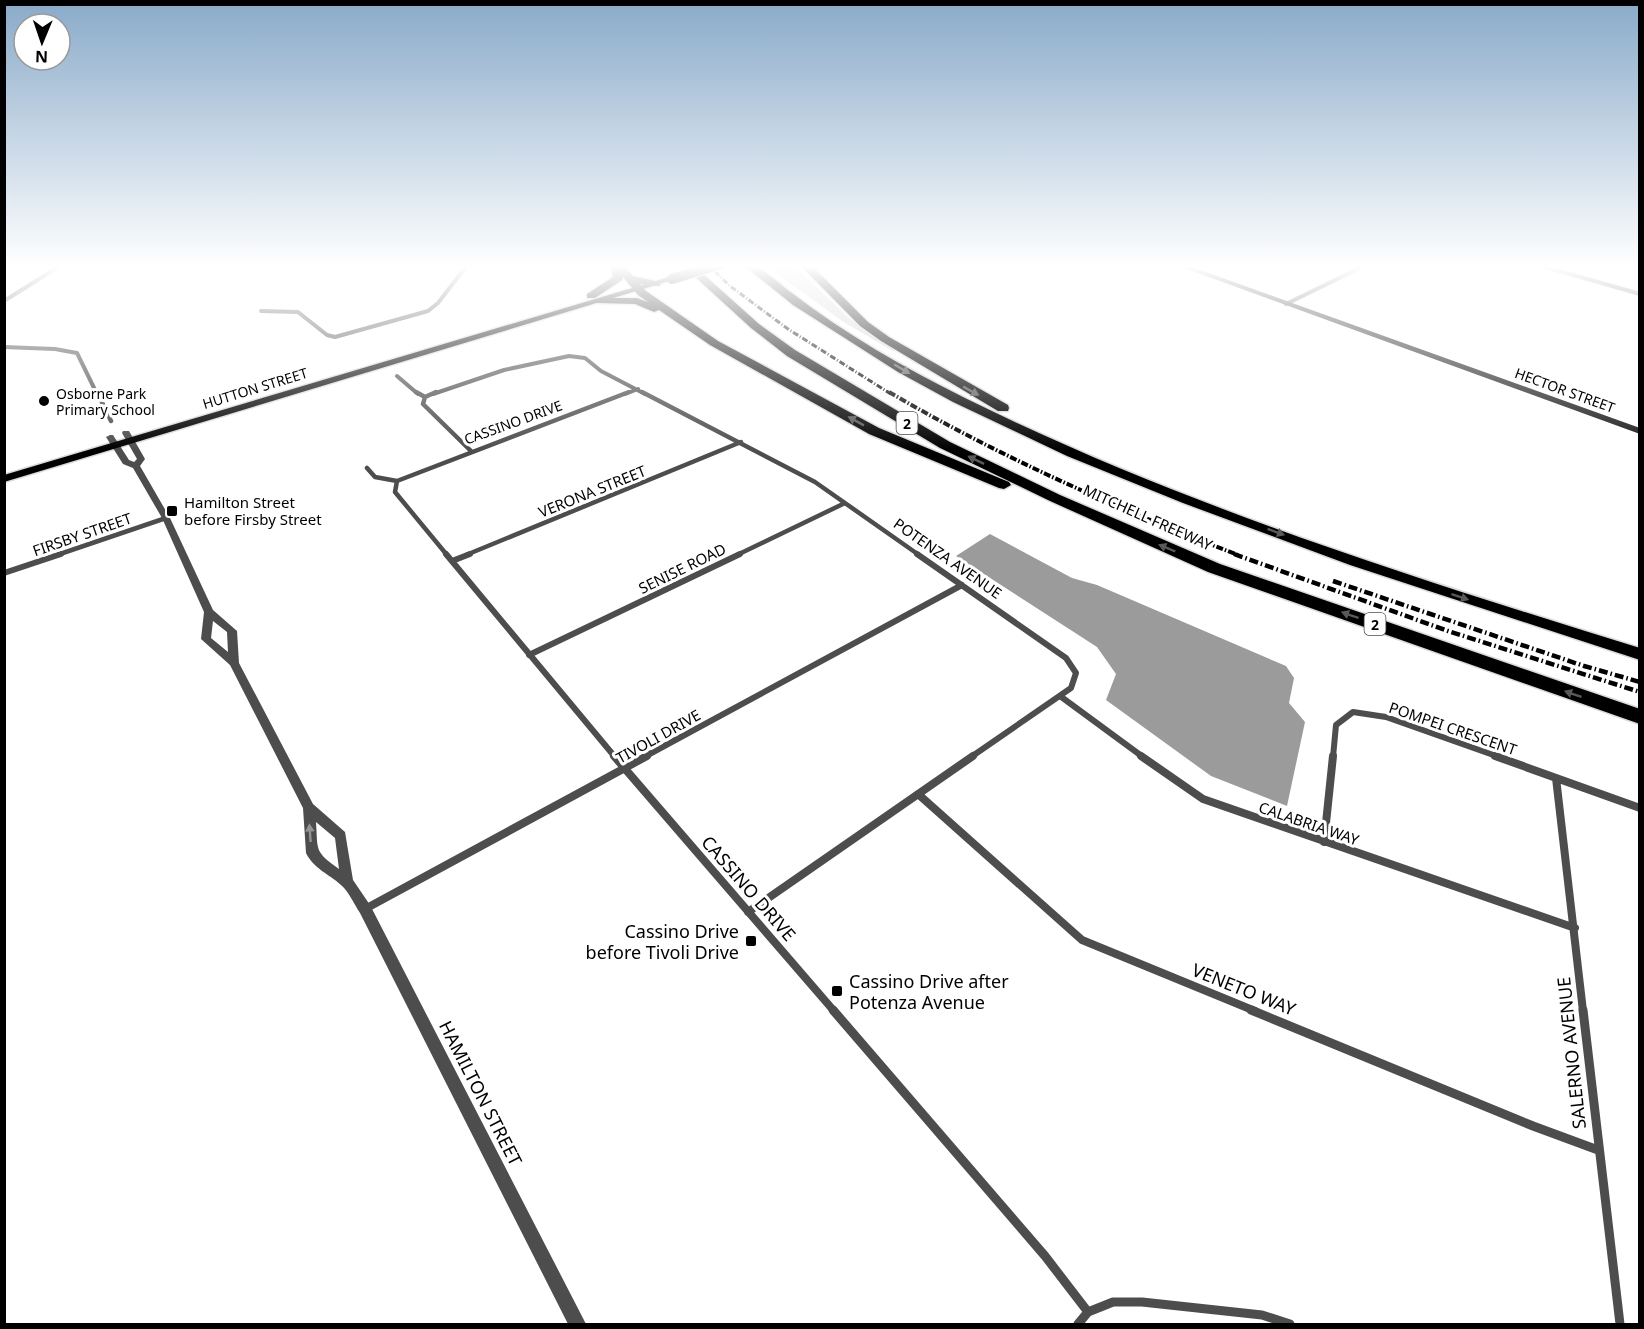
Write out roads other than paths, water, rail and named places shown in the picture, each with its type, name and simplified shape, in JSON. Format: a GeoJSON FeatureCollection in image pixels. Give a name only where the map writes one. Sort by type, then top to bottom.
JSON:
{"type":"FeatureCollection","features":[{"type":"Feature","properties":{"kind":"highway"},"geometry":{"type":"LineString","coordinates":[[688,326],[714,343],[874,431],[976,475],[1124,529]]}},
{"type":"Feature","properties":{"kind":"highway","name":"MITCHELL FREEWAY"},"geometry":{"type":"LineString","coordinates":[[754,326],[791,353],[867,401],[945,445],[1124,529],[1214,568],[1640,717]]}},
{"type":"Feature","properties":{"kind":"highway","name":"MITCHELL FREEWAY"},"geometry":{"type":"LineString","coordinates":[[833,326],[924,381],[1052,444],[1221,512],[1419,583],[1640,654]]}},
{"type":"Feature","properties":{"kind":"highway"},"geometry":{"type":"LineString","coordinates":[[867,326],[907,354],[1003,409],[1221,512]]}},
{"type":"Feature","properties":{"kind":"main road","name":"HUTTON STREET"},"geometry":{"type":"LineString","coordinates":[[4,469],[128,437],[502,326]]}},
{"type":"Feature","properties":{"kind":"main road","name":"HECTOR STREET"},"geometry":{"type":"LineString","coordinates":[[1348,326],[1640,430]]}},
{"type":"Feature","properties":{"kind":"main road","name":"HUTTON STREET"},"geometry":{"type":"LineString","coordinates":[[4,479],[113,441]]}},
{"type":"Feature","properties":{"kind":"street"},"geometry":{"type":"LineString","coordinates":[[316,326],[327,335],[344,335],[375,326]]}},
{"type":"Feature","properties":{"kind":"street"},"geometry":{"type":"LineString","coordinates":[[4,347],[55,349],[77,353],[111,421]]}},
{"type":"Feature","properties":{"kind":"street","name":"POTENZA AVENUE"},"geometry":{"type":"LineString","coordinates":[[425,397],[525,364],[572,356],[582,357],[601,371],[815,482],[1066,658],[1076,674],[1071,688],[748,912]]}},
{"type":"Feature","properties":{"kind":"street"},"geometry":{"type":"LineString","coordinates":[[397,376],[419,395],[425,397],[423,404],[472,452]]}},
{"type":"Feature","properties":{"kind":"street","name":"CASSINO DRIVE"},"geometry":{"type":"LineString","coordinates":[[638,389],[397,481],[395,492],[625,769],[1045,1256],[1088,1312]]}},
{"type":"Feature","properties":{"kind":"street","name":"HAMILTON STREET"},"geometry":{"type":"LineString","coordinates":[[128,437],[141,459],[136,466]]}},
{"type":"Feature","properties":{"kind":"street","name":"HAMILTON STREET"},"geometry":{"type":"LineString","coordinates":[[113,441],[126,462],[136,466],[166,518],[209,612],[232,631],[234,663]]}},
{"type":"Feature","properties":{"kind":"street","name":"VERONA STREET"},"geometry":{"type":"LineString","coordinates":[[452,561],[741,442]]}},
{"type":"Feature","properties":{"kind":"street"},"geometry":{"type":"LineString","coordinates":[[367,468],[375,477],[397,481]]}},
{"type":"Feature","properties":{"kind":"street","name":"SENISE ROAD"},"geometry":{"type":"LineString","coordinates":[[529,655],[845,503]]}},
{"type":"Feature","properties":{"kind":"street","name":"FIRSBY STREET"},"geometry":{"type":"LineString","coordinates":[[4,573],[166,518]]}},
{"type":"Feature","properties":{"kind":"street","name":"TIVOLI DRIVE"},"geometry":{"type":"LineString","coordinates":[[365,909],[962,585]]}},
{"type":"Feature","properties":{"kind":"street","name":"HAMILTON STREET"},"geometry":{"type":"LineString","coordinates":[[209,612],[206,639],[234,663],[309,808],[341,836],[347,882]]}},
{"type":"Feature","properties":{"kind":"street","name":"CALABRIA WAY"},"geometry":{"type":"LineString","coordinates":[[1060,696],[1181,786],[1203,799],[1575,928]]}},
{"type":"Feature","properties":{"kind":"street","name":"POMPEI CRESCENT"},"geometry":{"type":"LineString","coordinates":[[1324,842],[1336,725],[1353,712],[1386,717],[1640,808]]}},
{"type":"Feature","properties":{"kind":"street","name":"SALERNO AVENUE"},"geometry":{"type":"LineString","coordinates":[[1556,778],[1620,1324]]}},
{"type":"Feature","properties":{"kind":"street","name":"VENETO WAY"},"geometry":{"type":"LineString","coordinates":[[918,794],[1082,940],[1533,1126],[1598,1150]]}},
{"type":"Feature","properties":{"kind":"street","name":"HAMILTON STREET"},"geometry":{"type":"LineString","coordinates":[[309,808],[312,853],[318,861],[347,882],[365,909],[577,1324]]}},
{"type":"Feature","properties":{"kind":"street"},"geometry":{"type":"LineString","coordinates":[[1078,1324],[1088,1312],[1113,1302],[1142,1302],[1262,1315],[1290,1324]]}},
{"type":"Feature","properties":{"kind":"railway"},"geometry":{"type":"LineString","coordinates":[[784,326],[891,394]]}},
{"type":"Feature","properties":{"kind":"railway"},"geometry":{"type":"LineString","coordinates":[[889,392],[973,438],[1060,481],[1238,555]]}},
{"type":"Feature","properties":{"kind":"railway"},"geometry":{"type":"LineString","coordinates":[[1234,554],[1448,631],[1640,692]]}},
{"type":"Feature","properties":{"kind":"railway"},"geometry":{"type":"LineString","coordinates":[[1333,581],[1584,666],[1640,682]]}},
{"type":"Feature","properties":{"kind":"place","name":"Osborne Park Primary School"},"geometry":{"type":"Point","coordinates":[44,401]}},
{"type":"Feature","properties":{"kind":"place","name":"Hamilton Street before Firsby Street"},"geometry":{"type":"Point","coordinates":[172,511]}},
{"type":"Feature","properties":{"kind":"place","name":"Cassino Drive before Tivoli Drive"},"geometry":{"type":"Point","coordinates":[751,941]}},
{"type":"Feature","properties":{"kind":"place","name":"Cassino Drive after Potenza Avenue"},"geometry":{"type":"Point","coordinates":[837,991]}}]}
